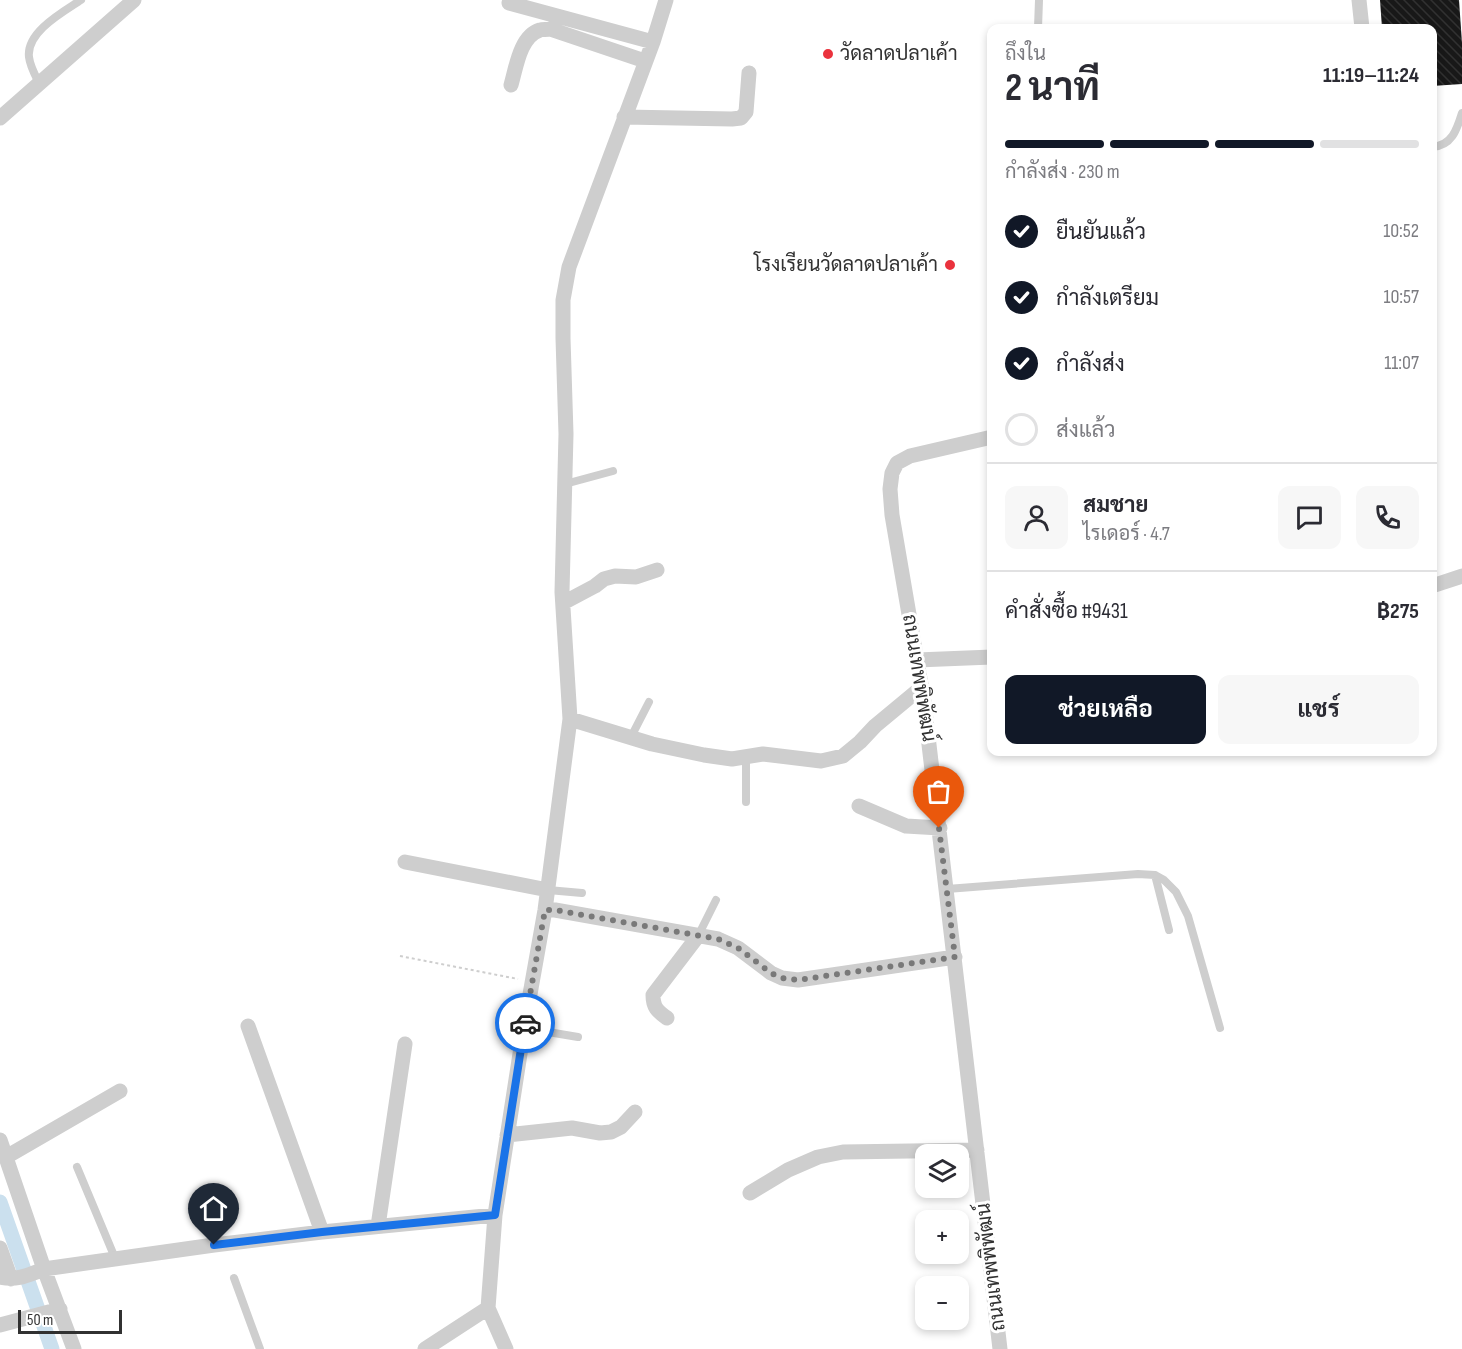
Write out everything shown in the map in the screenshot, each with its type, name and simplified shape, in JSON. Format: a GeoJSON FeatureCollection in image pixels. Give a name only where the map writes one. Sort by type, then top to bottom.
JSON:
{"type":"FeatureCollection","features":[{"type":"Feature","properties":{"kind":"street"},"geometry":{"type":"LineString","coordinates":[[0,118],[134,0]]}},
{"type":"Feature","properties":{"kind":"street"},"geometry":{"type":"LineString","coordinates":[[506,1349],[488,1308],[495,1215],[545,910],[570,719],[563,603],[566,434],[562,338],[563,300],[569,267],[653,42],[666,0]]}},
{"type":"Feature","properties":{"kind":"street"},"geometry":{"type":"LineString","coordinates":[[1359,0],[1362,24]]}},
{"type":"Feature","properties":{"kind":"street"},"geometry":{"type":"LineString","coordinates":[[509,3],[653,42]]}},
{"type":"Feature","properties":{"kind":"street"},"geometry":{"type":"LineString","coordinates":[[511,85],[521,48],[539,30],[550,29],[645,61]]}},
{"type":"Feature","properties":{"kind":"street"},"geometry":{"type":"LineString","coordinates":[[624,117],[741,118],[746,112],[749,73]]}},
{"type":"Feature","properties":{"kind":"street","name":"ถนนเทพพิพัฒน์"},"geometry":{"type":"LineString","coordinates":[[987,438],[910,456],[897,464],[892,473],[890,489],[892,515],[922,687],[1000,1349]]}},
{"type":"Feature","properties":{"kind":"street"},"geometry":{"type":"LineString","coordinates":[[563,603],[596,586],[604,579],[615,576],[636,577],[657,570]]}},
{"type":"Feature","properties":{"kind":"street"},"geometry":{"type":"LineString","coordinates":[[1437,584],[1462,576]]}},
{"type":"Feature","properties":{"kind":"street"},"geometry":{"type":"LineString","coordinates":[[917,660],[987,657]]}},
{"type":"Feature","properties":{"kind":"street"},"geometry":{"type":"LineString","coordinates":[[570,719],[652,744],[704,755],[732,759],[763,754],[821,761],[843,756],[922,687]]}},
{"type":"Feature","properties":{"kind":"street"},"geometry":{"type":"LineString","coordinates":[[859,806],[906,826],[939,828]]}},
{"type":"Feature","properties":{"kind":"street"},"geometry":{"type":"LineString","coordinates":[[405,862],[548,890]]}},
{"type":"Feature","properties":{"kind":"street"},"geometry":{"type":"LineString","coordinates":[[545,910],[718,939],[738,948],[771,973],[782,978],[798,980],[955,957]]}},
{"type":"Feature","properties":{"kind":"street"},"geometry":{"type":"LineString","coordinates":[[667,1018],[658,1011],[653,1003],[653,995],[698,936]]}},
{"type":"Feature","properties":{"kind":"street"},"geometry":{"type":"LineString","coordinates":[[248,1026],[322,1232]]}},
{"type":"Feature","properties":{"kind":"street"},"geometry":{"type":"LineString","coordinates":[[378,1226],[405,1044]]}},
{"type":"Feature","properties":{"kind":"street"},"geometry":{"type":"LineString","coordinates":[[6,1157],[120,1091]]}},
{"type":"Feature","properties":{"kind":"street"},"geometry":{"type":"LineString","coordinates":[[507,1135],[572,1128],[600,1133],[611,1132],[621,1127],[635,1112]]}},
{"type":"Feature","properties":{"kind":"street"},"geometry":{"type":"LineString","coordinates":[[0,1140],[53,1311],[74,1349]]}},
{"type":"Feature","properties":{"kind":"street"},"geometry":{"type":"LineString","coordinates":[[750,1193],[808,1160],[835,1153],[977,1150]]}},
{"type":"Feature","properties":{"kind":"street"},"geometry":{"type":"LineString","coordinates":[[0,1248],[9,1278],[41,1270],[115,1258],[322,1232],[495,1215]]}},
{"type":"Feature","properties":{"kind":"street"},"geometry":{"type":"LineString","coordinates":[[425,1349],[488,1308]]}},
{"type":"Feature","properties":{"kind":"street"},"geometry":{"type":"LineString","coordinates":[[0,1325],[53,1311]]}},
{"type":"Feature","properties":{"kind":"lane"},"geometry":{"type":"LineString","coordinates":[[39,83],[28,57],[33,40],[39,30],[81,0]]}},
{"type":"Feature","properties":{"kind":"lane"},"geometry":{"type":"LineString","coordinates":[[1038,24],[1039,0]]}},
{"type":"Feature","properties":{"kind":"lane"},"geometry":{"type":"LineString","coordinates":[[1437,147],[1448,143],[1456,131],[1462,113]]}},
{"type":"Feature","properties":{"kind":"lane"},"geometry":{"type":"LineString","coordinates":[[565,484],[613,471]]}},
{"type":"Feature","properties":{"kind":"lane"},"geometry":{"type":"LineString","coordinates":[[631,737],[649,702]]}},
{"type":"Feature","properties":{"kind":"lane"},"geometry":{"type":"LineString","coordinates":[[746,757],[746,802]]}},
{"type":"Feature","properties":{"kind":"lane"},"geometry":{"type":"LineString","coordinates":[[947,890],[1138,874],[1155,875],[1176,892],[1188,916],[1220,1028]]}},
{"type":"Feature","properties":{"kind":"lane"},"geometry":{"type":"LineString","coordinates":[[1155,875],[1169,930]]}},
{"type":"Feature","properties":{"kind":"lane"},"geometry":{"type":"LineString","coordinates":[[548,890],[582,892]]}},
{"type":"Feature","properties":{"kind":"lane"},"geometry":{"type":"LineString","coordinates":[[698,936],[716,900]]}},
{"type":"Feature","properties":{"kind":"lane"},"geometry":{"type":"LineString","coordinates":[[524,1028],[578,1037]]}},
{"type":"Feature","properties":{"kind":"lane"},"geometry":{"type":"LineString","coordinates":[[77,1167],[115,1258]]}},
{"type":"Feature","properties":{"kind":"lane"},"geometry":{"type":"LineString","coordinates":[[234,1278],[260,1349]]}},
{"type":"Feature","properties":{"kind":"path"},"geometry":{"type":"LineString","coordinates":[[400,956],[532,982]]}},
{"type":"Feature","properties":{"kind":"building"},"geometry":{"type":"Polygon","coordinates":[[[1380,0],[1459,0],[1462,84],[1437,86],[1437,24],[1382,24],[1380,0]]]}},
{"type":"Feature","properties":{"kind":"waterway"},"geometry":{"type":"LineString","coordinates":[[0,1202],[52,1349]]}},
{"type":"Feature","properties":{"kind":"way so far"},"geometry":{"type":"LineString","coordinates":[[525,1023],[545,910],[718,939],[738,948],[771,973],[782,978],[798,980],[955,957],[939,828]]}},
{"type":"Feature","properties":{"kind":"place","name":"วัดลาดปลาเค้า"},"geometry":{"type":"Point","coordinates":[828,54]}},
{"type":"Feature","properties":{"kind":"place","name":"โรงเรียนวัดลาดปลาเค้า"},"geometry":{"type":"Point","coordinates":[950,265]}},
{"type":"Feature","properties":{"kind":"route"},"geometry":{"type":"LineString","coordinates":[[214,1245],[495,1215],[525,1023]]}}]}
